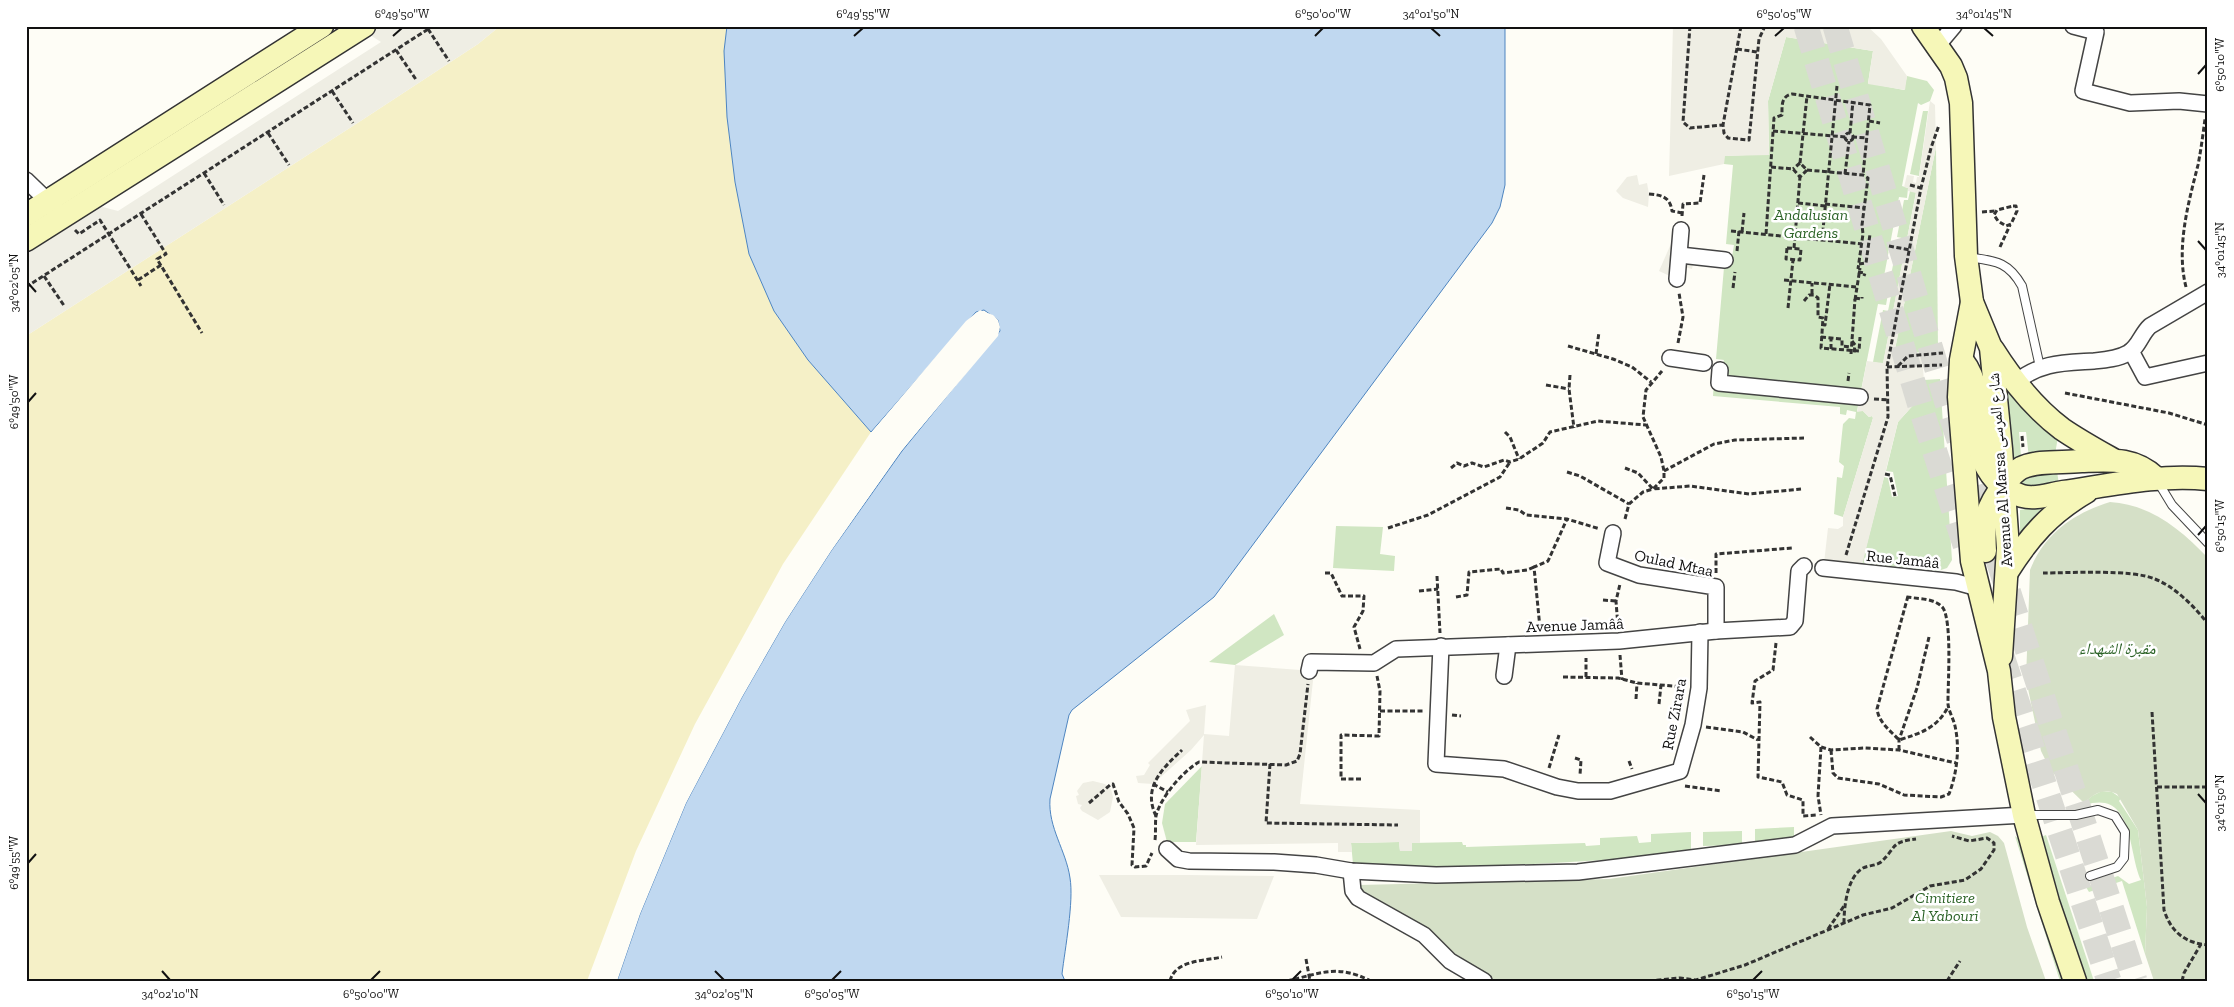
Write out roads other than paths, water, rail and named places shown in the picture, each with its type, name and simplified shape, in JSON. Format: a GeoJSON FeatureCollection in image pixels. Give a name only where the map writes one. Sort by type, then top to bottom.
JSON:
{"type":"FeatureCollection","features":[{"type":"Feature","properties":{"kind":"street"},"geometry":{"type":"LineString","coordinates":[[26,240],[56,209],[322,26]]}},
{"type":"Feature","properties":{"kind":"street"},"geometry":{"type":"LineString","coordinates":[[26,215],[56,209],[364,26]]}},
{"type":"Feature","properties":{"kind":"street","name":"Avenue Al Marsa شارع المرسى"},"geometry":{"type":"LineString","coordinates":[[1923,26],[1938,45],[1956,78],[1961,103],[1966,256],[1972,302],[1991,348],[1999,418],[2008,572],[1999,672]]}},
{"type":"Feature","properties":{"kind":"street"},"geometry":{"type":"LineString","coordinates":[[1938,45],[1954,26]]}},
{"type":"Feature","properties":{"kind":"street"},"geometry":{"type":"LineString","coordinates":[[2073,26],[2096,32],[2083,91],[2130,103],[2179,102],[2208,104]]}},
{"type":"Feature","properties":{"kind":"street"},"geometry":{"type":"LineString","coordinates":[[26,180],[56,209]]}},
{"type":"Feature","properties":{"kind":"street"},"geometry":{"type":"LineString","coordinates":[[1677,279],[1681,230]]}},
{"type":"Feature","properties":{"kind":"street"},"geometry":{"type":"LineString","coordinates":[[1680,255],[1732,262]]}},
{"type":"Feature","properties":{"kind":"street"},"geometry":{"type":"LineString","coordinates":[[2016,382],[2040,367],[2064,362],[2106,360],[2131,351],[2150,326],[2208,292]]}},
{"type":"Feature","properties":{"kind":"street","name":"Avenue Al Marsa شارع المرسى"},"geometry":{"type":"LineString","coordinates":[[1972,302],[1949,359],[1959,397],[1972,562],[1999,672],[2004,717],[2024,815],[2048,902],[2075,981]]}},
{"type":"Feature","properties":{"kind":"street"},"geometry":{"type":"LineString","coordinates":[[1991,348],[2016,382],[2044,414],[2063,430],[2112,460]]}},
{"type":"Feature","properties":{"kind":"street"},"geometry":{"type":"LineString","coordinates":[[2131,351],[2144,377],[2208,363]]}},
{"type":"Feature","properties":{"kind":"street"},"geometry":{"type":"LineString","coordinates":[[1670,358],[1704,363]]}},
{"type":"Feature","properties":{"kind":"street"},"geometry":{"type":"LineString","coordinates":[[1949,359],[1972,375],[1976,391],[1981,454],[1991,475],[2015,494],[2029,498],[2156,478],[2208,479]]}},
{"type":"Feature","properties":{"kind":"street"},"geometry":{"type":"LineString","coordinates":[[1720,370],[1719,383],[1860,397]]}},
{"type":"Feature","properties":{"kind":"street"},"geometry":{"type":"LineString","coordinates":[[1978,588],[1984,576],[1985,567],[1984,521],[1990,505],[2003,486],[2021,468],[2112,460],[2138,465],[2156,478]]}},
{"type":"Feature","properties":{"kind":"street"},"geometry":{"type":"LineString","coordinates":[[2008,572],[2032,536],[2047,520],[2064,505],[2094,488]]}},
{"type":"Feature","properties":{"kind":"street","name":"Oulad Mtaa"},"geometry":{"type":"LineString","coordinates":[[1613,533],[1607,563],[1639,575],[1716,586],[1716,631]]}},
{"type":"Feature","properties":{"kind":"street","name":"Avenue Jamââ"},"geometry":{"type":"LineString","coordinates":[[1309,671],[1311,662],[1370,663],[1396,648],[1619,641],[1700,632],[1790,627],[1794,624],[1799,571],[1804,566]]}},
{"type":"Feature","properties":{"kind":"street","name":"Rue Jamââ"},"geometry":{"type":"LineString","coordinates":[[1823,568],[1956,582],[1978,588]]}},
{"type":"Feature","properties":{"kind":"street","name":"Rue Zirara"},"geometry":{"type":"LineString","coordinates":[[1441,646],[1436,764],[1504,769],[1578,791],[1610,791],[1680,771],[1693,725],[1699,688],[1700,632]]}},
{"type":"Feature","properties":{"kind":"street"},"geometry":{"type":"LineString","coordinates":[[1504,676],[1508,645]]}},
{"type":"Feature","properties":{"kind":"street"},"geometry":{"type":"LineString","coordinates":[[1158,848],[1178,859],[1189,861],[1274,862],[1316,865],[1351,871],[1436,875],[1549,874],[1607,870],[1795,845],[1832,826],[2024,815]]}},
{"type":"Feature","properties":{"kind":"street"},"geometry":{"type":"LineString","coordinates":[[1351,871],[1352,891],[1358,898],[1424,935],[1450,961],[1484,981]]}},
{"type":"Feature","properties":{"kind":"lane"},"geometry":{"type":"LineString","coordinates":[[1966,256],[1994,260],[2006,266],[2018,278],[2022,286],[2040,367]]}},
{"type":"Feature","properties":{"kind":"lane"},"geometry":{"type":"LineString","coordinates":[[2156,478],[2172,505],[2208,543]]}},
{"type":"Feature","properties":{"kind":"lane"},"geometry":{"type":"LineString","coordinates":[[2024,815],[2076,814],[2098,810],[2115,816],[2125,832],[2124,858],[2117,868],[2090,876]]}},
{"type":"Feature","properties":{"kind":"water"},"geometry":{"type":"Polygon","coordinates":[[[727,26],[1505,26],[1505,185],[1500,207],[1492,223],[1214,597],[1072,710],[1069,715],[1050,799],[1054,829],[1068,868],[1071,888],[1070,912],[1062,974],[1065,981],[617,981],[640,914],[686,803],[742,697],[785,622],[831,551],[902,451],[1000,331],[998,320],[984,310],[976,312],[871,432],[808,360],[774,311],[749,254],[735,182],[727,117],[724,51],[727,26]]]}},
{"type":"Feature","properties":{"kind":"tunnel"},"geometry":{"type":"LineString","coordinates":[[1806,26],[1922,412],[1968,554]]}},
{"type":"Feature","properties":{"kind":"tunnel"},"geometry":{"type":"LineString","coordinates":[[1835,26],[1947,403],[2135,981]]}},
{"type":"Feature","properties":{"kind":"tunnel"},"geometry":{"type":"LineString","coordinates":[[2002,656],[2109,981]]}},
{"type":"Feature","properties":{"kind":"park label","name":"Andalusian Gardens"},"geometry":{"type":"Point","coordinates":[1811,223]}},
{"type":"Feature","properties":{"kind":"park label","name":"مقبرة الشهداء"},"geometry":{"type":"Point","coordinates":[2117,648]}},
{"type":"Feature","properties":{"kind":"park label","name":"Cimitiere Al Yabouri"},"geometry":{"type":"Point","coordinates":[1945,906]}}]}
